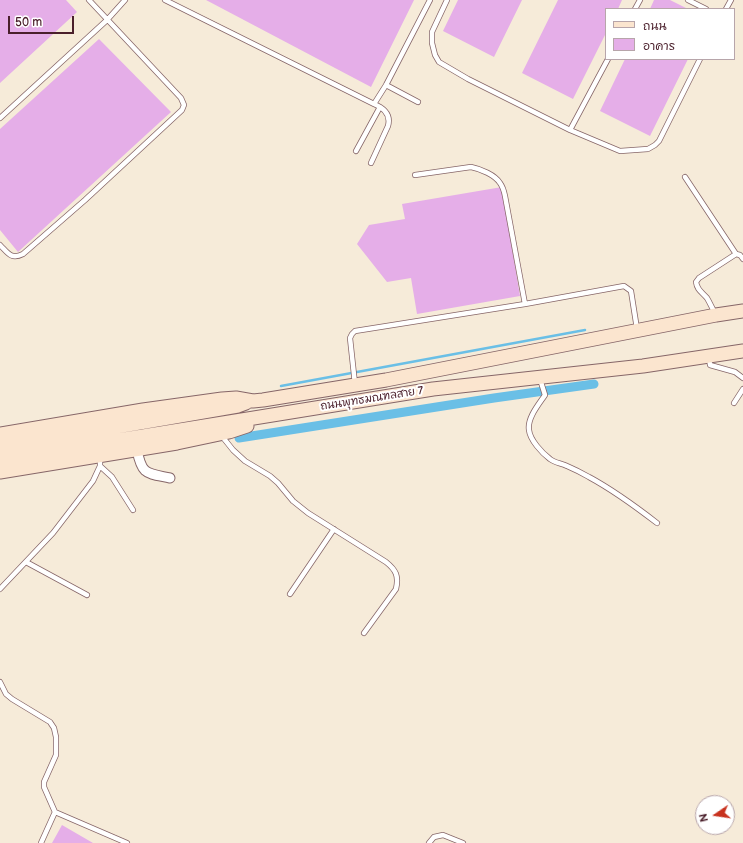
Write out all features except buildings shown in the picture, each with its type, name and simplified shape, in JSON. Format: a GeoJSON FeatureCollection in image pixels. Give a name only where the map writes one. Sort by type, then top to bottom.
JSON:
{"type":"FeatureCollection","features":[{"type":"Feature","properties":{"kind":"main road","name":"ถนนพุทธมณฑลสาย 7"},"geometry":{"type":"LineString","coordinates":[[253,401],[386,380],[637,330],[743,311]]}},
{"type":"Feature","properties":{"kind":"main road","name":"ถนนพุทธมณฑลสาย 7"},"geometry":{"type":"LineString","coordinates":[[1,455],[259,418],[433,389],[643,366],[743,351]]}},
{"type":"Feature","properties":{"kind":"main road"},"geometry":{"type":"LineString","coordinates":[[0,434],[143,410],[222,399],[236,398],[253,401]]}},
{"type":"Feature","properties":{"kind":"main road"},"geometry":{"type":"LineString","coordinates":[[1,455],[238,406],[253,401]]}},
{"type":"Feature","properties":{"kind":"main road"},"geometry":{"type":"LineString","coordinates":[[0,472],[100,461],[137,450],[244,428],[259,418]]}},
{"type":"Feature","properties":{"kind":"street"},"geometry":{"type":"LineString","coordinates":[[137,450],[140,464],[146,472],[170,478]]}},
{"type":"Feature","properties":{"kind":"lane"},"geometry":{"type":"LineString","coordinates":[[0,245],[11,256],[16,257],[23,254],[85,200],[182,110],[184,105],[181,98],[89,0]]}},
{"type":"Feature","properties":{"kind":"lane"},"geometry":{"type":"LineString","coordinates":[[0,118],[107,20],[125,0]]}},
{"type":"Feature","properties":{"kind":"lane"},"geometry":{"type":"LineString","coordinates":[[165,0],[380,107],[387,113],[390,120],[371,163]]}},
{"type":"Feature","properties":{"kind":"lane"},"geometry":{"type":"LineString","coordinates":[[374,104],[386,85],[430,0]]}},
{"type":"Feature","properties":{"kind":"lane"},"geometry":{"type":"LineString","coordinates":[[446,0],[432,32],[433,49],[439,62],[570,130],[620,151],[648,149],[659,141],[700,60]]}},
{"type":"Feature","properties":{"kind":"lane"},"geometry":{"type":"LineString","coordinates":[[688,0],[704,8]]}},
{"type":"Feature","properties":{"kind":"lane"},"geometry":{"type":"LineString","coordinates":[[570,130],[607,60]]}},
{"type":"Feature","properties":{"kind":"lane"},"geometry":{"type":"LineString","coordinates":[[386,85],[418,102]]}},
{"type":"Feature","properties":{"kind":"lane"},"geometry":{"type":"LineString","coordinates":[[356,151],[380,107]]}},
{"type":"Feature","properties":{"kind":"lane"},"geometry":{"type":"LineString","coordinates":[[415,175],[471,167],[477,168],[497,179],[502,184],[506,196],[525,304]]}},
{"type":"Feature","properties":{"kind":"lane"},"geometry":{"type":"LineString","coordinates":[[685,177],[736,254],[740,255],[743,259]]}},
{"type":"Feature","properties":{"kind":"lane"},"geometry":{"type":"LineString","coordinates":[[716,315],[706,298],[700,292],[696,282],[699,278],[736,254]]}},
{"type":"Feature","properties":{"kind":"lane"},"geometry":{"type":"LineString","coordinates":[[356,385],[350,338],[355,331],[525,304],[624,286],[631,291],[637,330]]}},
{"type":"Feature","properties":{"kind":"lane"},"geometry":{"type":"LineString","coordinates":[[708,356],[710,365],[735,372],[743,378]]}},
{"type":"Feature","properties":{"kind":"lane"},"geometry":{"type":"LineString","coordinates":[[539,377],[546,395],[529,422],[531,437],[549,458],[589,477],[628,501],[657,523]]}},
{"type":"Feature","properties":{"kind":"lane"},"geometry":{"type":"LineString","coordinates":[[734,403],[743,389]]}},
{"type":"Feature","properties":{"kind":"lane"},"geometry":{"type":"LineString","coordinates":[[220,434],[233,450],[245,460],[270,476],[293,501],[308,513],[386,562],[393,568],[397,574],[398,581],[396,589],[364,634]]}},
{"type":"Feature","properties":{"kind":"lane"},"geometry":{"type":"LineString","coordinates":[[100,461],[133,510]]}},
{"type":"Feature","properties":{"kind":"lane"},"geometry":{"type":"LineString","coordinates":[[0,589],[53,533],[94,481],[100,461]]}},
{"type":"Feature","properties":{"kind":"lane"},"geometry":{"type":"LineString","coordinates":[[290,594],[334,529]]}},
{"type":"Feature","properties":{"kind":"lane"},"geometry":{"type":"LineString","coordinates":[[26,562],[87,595]]}},
{"type":"Feature","properties":{"kind":"lane"},"geometry":{"type":"LineString","coordinates":[[0,682],[6,694],[50,722],[54,728],[56,737],[56,755],[44,782],[44,787],[55,812],[127,843]]}},
{"type":"Feature","properties":{"kind":"lane"},"geometry":{"type":"LineString","coordinates":[[41,843],[55,812]]}},
{"type":"Feature","properties":{"kind":"lane"},"geometry":{"type":"LineString","coordinates":[[429,843],[434,837],[443,834],[463,843]]}},
{"type":"Feature","properties":{"kind":"waterway"},"geometry":{"type":"LineString","coordinates":[[281,386],[585,330]]}},
{"type":"Feature","properties":{"kind":"waterway"},"geometry":{"type":"LineString","coordinates":[[239,438],[594,384]]}}]}
